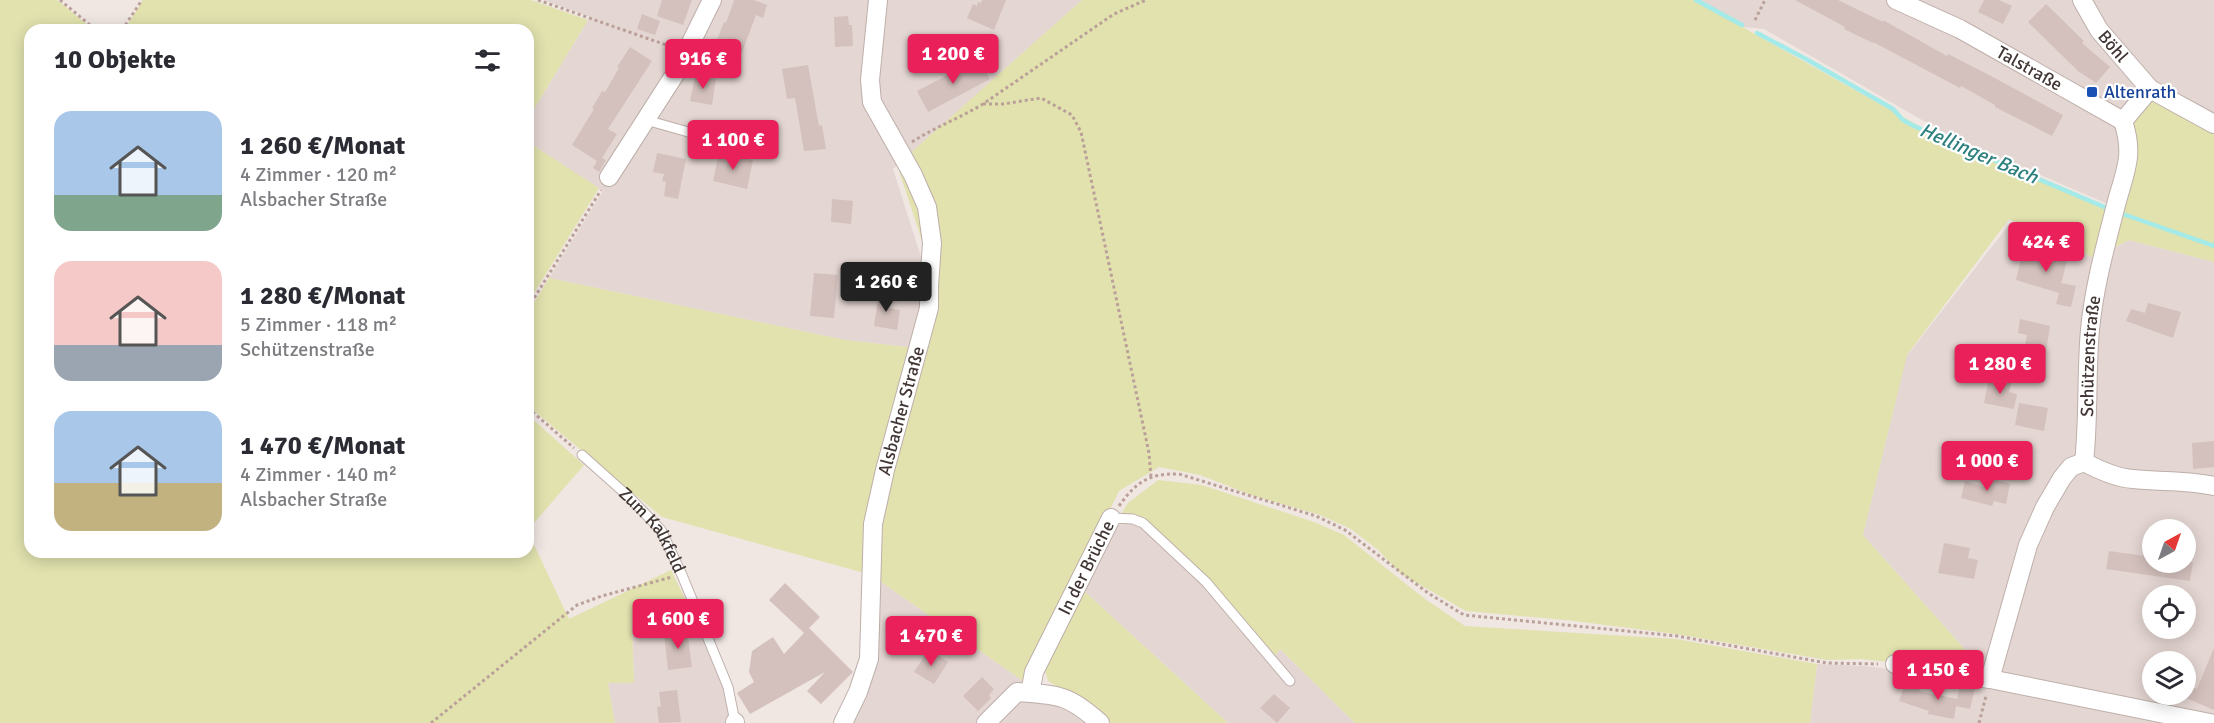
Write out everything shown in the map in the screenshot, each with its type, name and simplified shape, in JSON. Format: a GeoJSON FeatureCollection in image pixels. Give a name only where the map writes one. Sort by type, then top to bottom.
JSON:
{"type":"FeatureCollection","features":[{"type":"Feature","properties":{"kind":"street"},"geometry":{"type":"LineString","coordinates":[[609,177],[688,52],[712,0]]}},
{"type":"Feature","properties":{"kind":"street","name":"Böhl"},"geometry":{"type":"LineString","coordinates":[[2082,0],[2099,30],[2150,88]]}},
{"type":"Feature","properties":{"kind":"street","name":"Talstraße"},"geometry":{"type":"LineString","coordinates":[[1902,1],[1960,29],[2123,121]]}},
{"type":"Feature","properties":{"kind":"street","name":"Alsbacher Straße"},"geometry":{"type":"LineString","coordinates":[[843,723],[858,692],[869,659],[873,524],[885,470],[929,308],[928,286],[932,243],[927,207],[914,175],[898,151],[872,102],[870,80],[876,2]]}},
{"type":"Feature","properties":{"kind":"street"},"geometry":{"type":"LineString","coordinates":[[2123,121],[2150,88],[2214,124]]}},
{"type":"Feature","properties":{"kind":"street","name":"Schützenstraße"},"geometry":{"type":"LineString","coordinates":[[2084,462],[2091,321],[2097,278],[2127,165],[2129,149],[2123,121]]}},
{"type":"Feature","properties":{"kind":"street"},"geometry":{"type":"LineString","coordinates":[[1990,680],[2028,545],[2045,507],[2071,467],[2084,462],[2106,472],[2132,479],[2159,479],[2214,486]]}},
{"type":"Feature","properties":{"kind":"street","name":"In der Brüche"},"geometry":{"type":"LineString","coordinates":[[1030,693],[1034,672],[1112,518]]}},
{"type":"Feature","properties":{"kind":"street"},"geometry":{"type":"LineString","coordinates":[[1895,664],[2210,723]]}},
{"type":"Feature","properties":{"kind":"street"},"geometry":{"type":"LineString","coordinates":[[986,723],[1017,692],[1058,695],[1080,706],[1100,723]]}},
{"type":"Feature","properties":{"kind":"lane"},"geometry":{"type":"LineString","coordinates":[[646,120],[741,147]]}},
{"type":"Feature","properties":{"kind":"lane","name":"Zum Kalkfeld"},"geometry":{"type":"LineString","coordinates":[[582,455],[629,497],[661,530],[682,574],[728,687],[735,723]]}},
{"type":"Feature","properties":{"kind":"lane","name":"In der Brüche"},"geometry":{"type":"LineString","coordinates":[[1112,518],[1132,519],[1143,524],[1206,582],[1290,681]]}},
{"type":"Feature","properties":{"kind":"path"},"geometry":{"type":"LineString","coordinates":[[60,0],[89,24]]}},
{"type":"Feature","properties":{"kind":"path"},"geometry":{"type":"LineString","coordinates":[[126,24],[142,0]]}},
{"type":"Feature","properties":{"kind":"path"},"geometry":{"type":"LineString","coordinates":[[538,0],[688,52]]}},
{"type":"Feature","properties":{"kind":"path"},"geometry":{"type":"LineString","coordinates":[[898,151],[924,134],[983,104],[1114,14],[1146,0]]}},
{"type":"Feature","properties":{"kind":"path"},"geometry":{"type":"LineString","coordinates":[[1755,20],[1766,0]]}},
{"type":"Feature","properties":{"kind":"path"},"geometry":{"type":"LineString","coordinates":[[983,104],[1003,104],[1041,98],[1072,115],[1081,132],[1149,453],[1151,477]]}},
{"type":"Feature","properties":{"kind":"path"},"geometry":{"type":"LineString","coordinates":[[534,298],[609,177]]}},
{"type":"Feature","properties":{"kind":"path"},"geometry":{"type":"LineString","coordinates":[[534,413],[582,455]]}},
{"type":"Feature","properties":{"kind":"path"},"geometry":{"type":"LineString","coordinates":[[1112,518],[1126,496],[1142,480],[1161,473],[1179,474],[1316,516],[1345,530],[1428,593],[1464,615],[1677,636],[1827,663],[1895,664]]}},
{"type":"Feature","properties":{"kind":"path"},"geometry":{"type":"LineString","coordinates":[[430,723],[578,605],[682,574]]}},
{"type":"Feature","properties":{"kind":"path"},"geometry":{"type":"LineString","coordinates":[[1979,723],[1990,680]]}},
{"type":"Feature","properties":{"kind":"shaded area"},"geometry":{"type":"Polygon","coordinates":[[[544,0],[1082,0],[893,169],[922,260],[925,285],[916,348],[845,340],[549,278],[603,191],[534,146],[534,109],[590,17],[544,0]]]}},
{"type":"Feature","properties":{"kind":"shaded area"},"geometry":{"type":"Polygon","coordinates":[[[1694,0],[2214,0],[2214,117],[2121,118],[2117,173],[2110,205],[1948,135],[1764,29],[1743,27],[1694,0]]]}},
{"type":"Feature","properties":{"kind":"shaded area"},"geometry":{"type":"Polygon","coordinates":[[[2011,222],[2094,258],[2129,240],[2214,262],[2214,723],[1810,723],[1817,664],[1864,666],[1983,680],[1985,672],[1863,535],[1906,357],[2011,222]]]}},
{"type":"Feature","properties":{"kind":"shaded area"},"geometry":{"type":"Polygon","coordinates":[[[1132,523],[1141,527],[1204,585],[1270,662],[1280,649],[1355,723],[1228,723],[1082,589],[1115,525],[1132,523]]]}},
{"type":"Feature","properties":{"kind":"shaded area"},"geometry":{"type":"Polygon","coordinates":[[[874,577],[1026,683],[1057,697],[1096,723],[847,723],[861,693],[874,577]]]}},
{"type":"Feature","properties":{"kind":"shaded area"},"geometry":{"type":"Polygon","coordinates":[[[694,617],[707,639],[726,687],[734,723],[615,723],[608,683],[634,683],[632,625],[694,617]]]}},
{"type":"Feature","properties":{"kind":"green space"},"geometry":{"type":"Polygon","coordinates":[[[0,0],[57,0],[87,24],[24,24],[24,558],[534,558],[534,545],[569,619],[671,570],[694,617],[632,625],[634,683],[608,683],[615,723],[0,723],[0,0]]]}},
{"type":"Feature","properties":{"kind":"green space"},"geometry":{"type":"Polygon","coordinates":[[[143,0],[531,0],[588,20],[534,109],[534,24],[128,24],[143,0]]]}},
{"type":"Feature","properties":{"kind":"green space"},"geometry":{"type":"Polygon","coordinates":[[[1082,0],[1694,0],[1921,127],[2108,210],[2094,258],[2009,219],[1907,355],[1863,535],[1985,672],[1861,659],[1827,660],[1676,634],[1566,620],[1466,611],[1401,574],[1378,550],[1351,529],[1320,515],[1251,495],[1200,475],[1159,467],[1119,491],[1026,683],[874,577],[876,525],[922,349],[928,259],[897,165],[1082,0]]]}},
{"type":"Feature","properties":{"kind":"green space"},"geometry":{"type":"Polygon","coordinates":[[[2152,97],[2214,132],[2214,262],[2129,240],[2113,248],[2135,138],[2134,122],[2152,97]]]}},
{"type":"Feature","properties":{"kind":"green space"},"geometry":{"type":"Polygon","coordinates":[[[534,146],[599,188],[534,293],[534,146]]]}},
{"type":"Feature","properties":{"kind":"green space"},"geometry":{"type":"Polygon","coordinates":[[[549,278],[845,340],[916,348],[868,574],[662,517],[534,411],[534,302],[549,278]]]}},
{"type":"Feature","properties":{"kind":"green space"},"geometry":{"type":"Polygon","coordinates":[[[534,420],[584,465],[534,523],[534,420]]]}},
{"type":"Feature","properties":{"kind":"green space"},"geometry":{"type":"Polygon","coordinates":[[[1158,480],[1202,485],[1314,522],[1344,535],[1425,599],[1465,626],[1676,639],[1817,664],[1810,723],[1355,723],[1280,649],[1274,658],[1145,521],[1120,516],[1128,503],[1158,480]]]}},
{"type":"Feature","properties":{"kind":"green space"},"geometry":{"type":"Polygon","coordinates":[[[1082,589],[1228,723],[1109,723],[1101,715],[1048,681],[1044,667],[1082,589]]]}},
{"type":"Feature","properties":{"kind":"building"},"geometry":{"type":"Polygon","coordinates":[[[662,0],[692,0],[683,25],[657,16],[662,0]]]}},
{"type":"Feature","properties":{"kind":"building"},"geometry":{"type":"Polygon","coordinates":[[[734,0],[754,0],[767,5],[763,18],[756,15],[741,55],[728,50],[723,75],[707,71],[709,61],[734,0]]]}},
{"type":"Feature","properties":{"kind":"building"},"geometry":{"type":"Polygon","coordinates":[[[982,0],[1006,0],[994,30],[967,18],[973,4],[977,6],[982,0]]]}},
{"type":"Feature","properties":{"kind":"building"},"geometry":{"type":"Polygon","coordinates":[[[1795,0],[1838,0],[1883,22],[1883,20],[1947,56],[1948,54],[2063,115],[2052,136],[1995,107],[1961,86],[1960,88],[1844,29],[1845,27],[1795,0]]]}},
{"type":"Feature","properties":{"kind":"building"},"geometry":{"type":"Polygon","coordinates":[[[1984,0],[1999,0],[2012,6],[2003,24],[1978,12],[1984,0]]]}},
{"type":"Feature","properties":{"kind":"building"},"geometry":{"type":"Polygon","coordinates":[[[2046,4],[2084,41],[2082,43],[2110,67],[2096,83],[2078,71],[2028,22],[2046,4]]]}},
{"type":"Feature","properties":{"kind":"building"},"geometry":{"type":"Polygon","coordinates":[[[642,14],[660,21],[655,35],[637,29],[642,14]]]}},
{"type":"Feature","properties":{"kind":"building"},"geometry":{"type":"Polygon","coordinates":[[[848,16],[849,25],[852,25],[853,46],[835,47],[834,17],[848,16]]]}},
{"type":"Feature","properties":{"kind":"building"},"geometry":{"type":"Polygon","coordinates":[[[630,47],[652,61],[608,129],[617,134],[602,158],[606,160],[599,172],[593,168],[597,161],[572,145],[630,47]]]}},
{"type":"Feature","properties":{"kind":"building"},"geometry":{"type":"Polygon","coordinates":[[[979,59],[990,79],[928,112],[917,91],[979,59]]]}},
{"type":"Feature","properties":{"kind":"building"},"geometry":{"type":"Polygon","coordinates":[[[808,65],[819,126],[822,125],[826,149],[804,151],[795,98],[787,99],[782,69],[808,65]]]}},
{"type":"Feature","properties":{"kind":"building"},"geometry":{"type":"Polygon","coordinates":[[[695,76],[716,79],[712,105],[690,101],[695,76]]]}},
{"type":"Feature","properties":{"kind":"building"},"geometry":{"type":"Polygon","coordinates":[[[657,153],[686,159],[678,199],[664,196],[666,182],[662,181],[664,174],[653,172],[657,153]]]}},
{"type":"Feature","properties":{"kind":"building"},"geometry":{"type":"Polygon","coordinates":[[[719,153],[753,160],[747,189],[713,181],[719,153]]]}},
{"type":"Feature","properties":{"kind":"building"},"geometry":{"type":"Polygon","coordinates":[[[832,199],[853,201],[851,224],[831,222],[832,199]]]}},
{"type":"Feature","properties":{"kind":"building"},"geometry":{"type":"Polygon","coordinates":[[[2024,245],[2068,256],[2061,283],[2076,286],[2071,307],[2056,304],[2059,293],[2016,280],[2024,245]]]}},
{"type":"Feature","properties":{"kind":"building"},"geometry":{"type":"Polygon","coordinates":[[[814,273],[838,275],[834,318],[810,316],[814,273]]]}},
{"type":"Feature","properties":{"kind":"building"},"geometry":{"type":"Polygon","coordinates":[[[879,293],[894,295],[889,308],[900,310],[897,330],[874,326],[879,293]]]}},
{"type":"Feature","properties":{"kind":"building"},"geometry":{"type":"Polygon","coordinates":[[[2148,303],[2181,312],[2173,338],[2126,321],[2131,309],[2145,313],[2148,303]]]}},
{"type":"Feature","properties":{"kind":"building"},"geometry":{"type":"Polygon","coordinates":[[[2020,319],[2050,326],[2045,359],[2023,355],[2027,335],[2018,333],[2020,319]]]}},
{"type":"Feature","properties":{"kind":"building"},"geometry":{"type":"Polygon","coordinates":[[[1991,379],[2011,383],[2009,392],[2017,394],[2014,409],[1984,403],[1991,379]]]}},
{"type":"Feature","properties":{"kind":"building"},"geometry":{"type":"Polygon","coordinates":[[[2019,403],[2048,408],[2044,431],[2015,425],[2019,403]]]}},
{"type":"Feature","properties":{"kind":"building"},"geometry":{"type":"Polygon","coordinates":[[[2214,441],[2214,467],[2193,469],[2192,443],[2214,441]]]}},
{"type":"Feature","properties":{"kind":"building"},"geometry":{"type":"Polygon","coordinates":[[[1987,477],[2010,484],[2006,504],[1994,501],[1992,506],[1961,498],[1965,481],[1984,487],[1987,477]]]}},
{"type":"Feature","properties":{"kind":"building"},"geometry":{"type":"Polygon","coordinates":[[[1944,543],[1970,548],[1968,558],[1978,560],[1974,579],[1938,573],[1944,543]]]}},
{"type":"Feature","properties":{"kind":"building"},"geometry":{"type":"Polygon","coordinates":[[[2109,551],[2142,556],[2142,573],[2191,573],[2190,581],[2106,569],[2109,551]]]}},
{"type":"Feature","properties":{"kind":"building"},"geometry":{"type":"Polygon","coordinates":[[[785,583],[820,617],[809,628],[853,672],[821,704],[807,691],[825,672],[750,714],[737,693],[754,682],[749,672],[752,651],[773,637],[784,654],[804,633],[769,600],[785,583]]]}},
{"type":"Feature","properties":{"kind":"building"},"geometry":{"type":"Polygon","coordinates":[[[687,630],[692,667],[668,670],[664,633],[687,630]]]}},
{"type":"Feature","properties":{"kind":"building"},"geometry":{"type":"Polygon","coordinates":[[[2214,648],[2214,710],[2196,702],[2197,689],[2214,648]]]}},
{"type":"Feature","properties":{"kind":"building"},"geometry":{"type":"Polygon","coordinates":[[[929,649],[948,662],[934,684],[914,672],[929,649]]]}},
{"type":"Feature","properties":{"kind":"building"},"geometry":{"type":"Polygon","coordinates":[[[982,677],[994,689],[989,695],[991,698],[978,711],[963,696],[982,677]]]}},
{"type":"Feature","properties":{"kind":"building"},"geometry":{"type":"Polygon","coordinates":[[[1905,684],[1920,689],[1919,691],[1957,699],[1960,686],[1975,688],[1970,709],[1956,706],[1954,719],[1928,714],[1929,711],[1899,701],[1905,684]]]}},
{"type":"Feature","properties":{"kind":"building"},"geometry":{"type":"Polygon","coordinates":[[[677,690],[681,722],[659,723],[657,707],[661,706],[659,692],[677,690]]]}},
{"type":"Feature","properties":{"kind":"building"},"geometry":{"type":"Polygon","coordinates":[[[1274,694],[1290,708],[1277,723],[1260,708],[1274,694]]]}},
{"type":"Feature","properties":{"kind":"waterway","name":"Hellinger Bach"},"geometry":{"type":"LineString","coordinates":[[1696,0],[1742,25]]}},
{"type":"Feature","properties":{"kind":"waterway","name":"Hellinger Bach"},"geometry":{"type":"LineString","coordinates":[[1757,33],[1893,109],[1903,120],[1914,126],[2109,209]]}},
{"type":"Feature","properties":{"kind":"waterway","name":"Hellinger Bach"},"geometry":{"type":"LineString","coordinates":[[2117,212],[2214,246]]}},
{"type":"Feature","properties":{"kind":"place","name":"Altenrath"},"geometry":{"type":"Point","coordinates":[2092,92]}}]}
